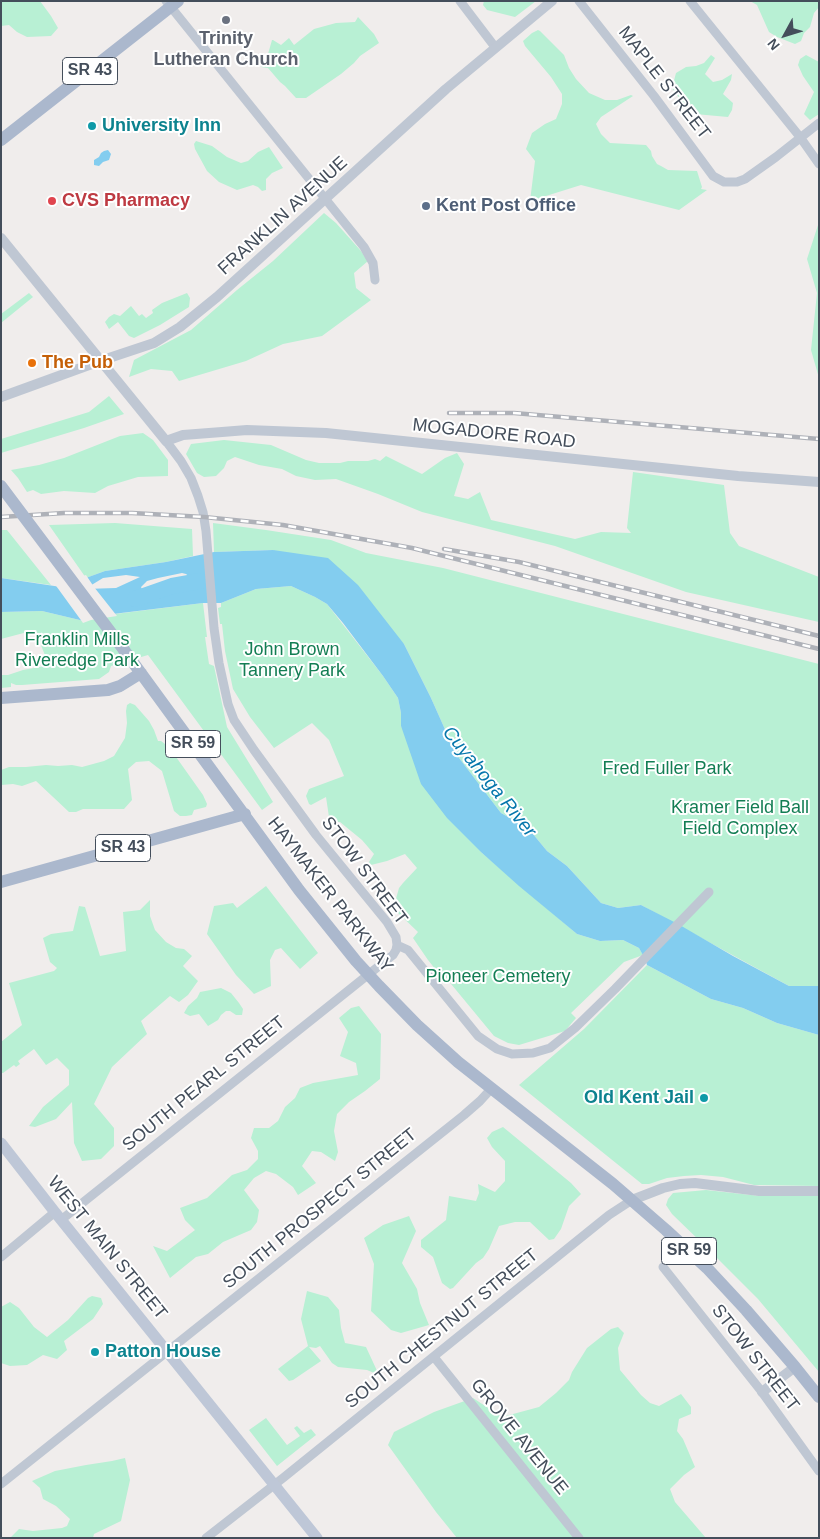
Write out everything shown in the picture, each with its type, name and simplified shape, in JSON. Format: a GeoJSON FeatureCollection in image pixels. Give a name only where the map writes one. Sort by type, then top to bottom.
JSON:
{"type":"FeatureCollection","features":[{"type":"Feature","properties":{"kind":"main road","name":"SR 43"},"geometry":{"type":"LineString","coordinates":[[1,140],[172,3]]}},
{"type":"Feature","properties":{"kind":"main road","name":"HAYMAKER PARKWAY"},"geometry":{"type":"LineString","coordinates":[[1,486],[141,673],[299,890],[368,974],[417,1025],[458,1062],[632,1200],[706,1268],[746,1310],[819,1397]]}},
{"type":"Feature","properties":{"kind":"main road"},"geometry":{"type":"LineString","coordinates":[[1,698],[108,690],[128,683],[141,673]]}},
{"type":"Feature","properties":{"kind":"main road","name":"SR 43"},"geometry":{"type":"LineString","coordinates":[[1,882],[245,814]]}},
{"type":"Feature","properties":{"kind":"main road","name":"WEST MAIN STREET"},"geometry":{"type":"LineString","coordinates":[[1,1143],[317,1538]]}},
{"type":"Feature","properties":{"kind":"street"},"geometry":{"type":"LineString","coordinates":[[460,1],[496,46]]}},
{"type":"Feature","properties":{"kind":"street","name":"FRANKLIN AVENUE"},"geometry":{"type":"LineString","coordinates":[[1,397],[154,343],[180,327],[217,297],[446,88],[552,1]]}},
{"type":"Feature","properties":{"kind":"street","name":"MAPLE STREET"},"geometry":{"type":"LineString","coordinates":[[579,1],[713,176],[724,182],[737,182],[745,179],[800,137]]}},
{"type":"Feature","properties":{"kind":"street"},"geometry":{"type":"LineString","coordinates":[[690,1],[800,137],[819,164]]}},
{"type":"Feature","properties":{"kind":"street"},"geometry":{"type":"LineString","coordinates":[[172,3],[369,255],[374,269],[375,280]]}},
{"type":"Feature","properties":{"kind":"street"},"geometry":{"type":"LineString","coordinates":[[800,137],[819,123]]}},
{"type":"Feature","properties":{"kind":"street"},"geometry":{"type":"LineString","coordinates":[[1,238],[166,441]]}},
{"type":"Feature","properties":{"kind":"street","name":"MOGADORE ROAD"},"geometry":{"type":"LineString","coordinates":[[166,441],[183,435],[239,431],[326,433],[738,476],[819,482]]}},
{"type":"Feature","properties":{"kind":"street","name":"STOW STREET"},"geometry":{"type":"LineString","coordinates":[[166,441],[181,461],[198,496],[203,512],[219,663],[228,704],[234,720],[316,835],[386,922],[396,937],[397,944],[408,950],[478,1036],[497,1050],[512,1054],[533,1054],[550,1048],[560,1041],[630,974],[710,892]]}},
{"type":"Feature","properties":{"kind":"street","name":"SOUTH PEARL STREET"},"geometry":{"type":"LineString","coordinates":[[1,1257],[58,1216],[393,955],[397,944]]}},
{"type":"Feature","properties":{"kind":"street","name":"SOUTH PROSPECT STREET"},"geometry":{"type":"LineString","coordinates":[[1,1484],[464,1115],[491,1089]]}},
{"type":"Feature","properties":{"kind":"street"},"geometry":{"type":"LineString","coordinates":[[632,1200],[663,1188],[695,1183],[759,1191],[819,1191]]}},
{"type":"Feature","properties":{"kind":"street","name":"SOUTH CHESTNUT STREET"},"geometry":{"type":"LineString","coordinates":[[206,1538],[610,1215],[632,1200]]}},
{"type":"Feature","properties":{"kind":"street","name":"STOW STREET"},"geometry":{"type":"LineString","coordinates":[[663,1267],[762,1392],[819,1471]]}},
{"type":"Feature","properties":{"kind":"street","name":"GROVE AVENUE"},"geometry":{"type":"LineString","coordinates":[[434,1357],[578,1538]]}},
{"type":"Feature","properties":{"kind":"street"},"geometry":{"type":"LineString","coordinates":[[762,1392],[795,1367]]}},
{"type":"Feature","properties":{"kind":"green space"},"geometry":{"type":"Polygon","coordinates":[[[1,1],[40,1],[58,28],[51,36],[27,37],[9,25],[1,26],[1,1]]]}},
{"type":"Feature","properties":{"kind":"green space"},"geometry":{"type":"Polygon","coordinates":[[[484,1],[536,1],[515,17],[487,10],[483,5],[484,1]]]}},
{"type":"Feature","properties":{"kind":"green space"},"geometry":{"type":"Polygon","coordinates":[[[750,1],[819,1],[819,7],[814,13],[810,27],[804,33],[801,41],[795,44],[769,32],[757,5],[750,1]]]}},
{"type":"Feature","properties":{"kind":"green space"},"geometry":{"type":"Polygon","coordinates":[[[358,17],[374,34],[379,43],[360,56],[341,74],[306,98],[296,98],[268,68],[261,67],[268,54],[272,40],[281,45],[289,38],[294,45],[314,29],[336,23],[355,22],[358,17]]]}},
{"type":"Feature","properties":{"kind":"green space"},"geometry":{"type":"Polygon","coordinates":[[[538,30],[564,55],[576,79],[589,93],[605,100],[617,100],[633,96],[601,117],[596,124],[601,134],[610,143],[646,145],[657,164],[668,170],[697,171],[701,189],[707,190],[679,210],[581,185],[530,201],[535,161],[526,149],[532,133],[556,119],[562,104],[562,94],[523,41],[538,30]]]}},
{"type":"Feature","properties":{"kind":"green space"},"geometry":{"type":"Polygon","coordinates":[[[711,55],[715,58],[705,74],[713,82],[722,80],[732,74],[731,80],[723,94],[733,103],[728,117],[695,114],[672,88],[676,73],[686,67],[704,63],[711,55]]]}},
{"type":"Feature","properties":{"kind":"green space"},"geometry":{"type":"Polygon","coordinates":[[[806,55],[819,62],[819,114],[810,120],[804,114],[814,92],[798,65],[800,59],[806,55]]]}},
{"type":"Feature","properties":{"kind":"green space"},"geometry":{"type":"Polygon","coordinates":[[[196,141],[212,146],[227,157],[241,163],[248,161],[258,152],[269,147],[283,168],[272,173],[266,179],[266,190],[262,191],[253,185],[237,190],[219,182],[207,171],[195,149],[194,144],[196,141]]]}},
{"type":"Feature","properties":{"kind":"green space"},"geometry":{"type":"Polygon","coordinates":[[[324,213],[336,223],[368,261],[354,273],[356,288],[371,300],[322,336],[283,344],[246,361],[179,381],[172,371],[151,369],[129,377],[134,360],[191,330],[273,261],[324,213]]]}},
{"type":"Feature","properties":{"kind":"green space"},"geometry":{"type":"Polygon","coordinates":[[[819,222],[819,378],[811,350],[817,293],[807,259],[819,222]]]}},
{"type":"Feature","properties":{"kind":"green space"},"geometry":{"type":"Polygon","coordinates":[[[29,293],[33,297],[1,323],[1,314],[29,293]]]}},
{"type":"Feature","properties":{"kind":"green space"},"geometry":{"type":"Polygon","coordinates":[[[187,293],[190,298],[189,307],[134,338],[129,336],[118,322],[109,329],[105,322],[114,314],[120,316],[131,306],[139,316],[142,314],[146,318],[153,313],[152,310],[162,303],[187,293]]]}},
{"type":"Feature","properties":{"kind":"green space"},"geometry":{"type":"Polygon","coordinates":[[[109,396],[124,414],[1,453],[1,439],[89,412],[109,396]]]}},
{"type":"Feature","properties":{"kind":"green space"},"geometry":{"type":"Polygon","coordinates":[[[143,433],[153,440],[168,460],[168,476],[138,477],[108,486],[95,493],[64,491],[41,494],[33,490],[27,492],[11,470],[64,458],[120,436],[143,433]]]}},
{"type":"Feature","properties":{"kind":"green space"},"geometry":{"type":"Polygon","coordinates":[[[224,440],[271,445],[306,460],[319,463],[375,459],[380,461],[386,456],[422,474],[445,458],[457,453],[464,464],[454,496],[468,499],[480,492],[491,520],[575,539],[601,532],[631,533],[627,528],[633,472],[724,485],[730,533],[739,546],[819,577],[819,622],[686,592],[555,546],[422,512],[336,479],[315,480],[296,476],[282,469],[259,465],[235,457],[227,461],[224,468],[216,476],[204,477],[197,473],[186,454],[191,444],[224,440]]]}},
{"type":"Feature","properties":{"kind":"green space"},"geometry":{"type":"Polygon","coordinates":[[[115,523],[192,529],[193,556],[105,571],[86,578],[49,525],[115,523]]]}},
{"type":"Feature","properties":{"kind":"green space","name":"Fred Fuller Park"},"geometry":{"type":"Polygon","coordinates":[[[213,523],[331,540],[366,553],[443,568],[819,664],[819,986],[789,986],[641,905],[618,908],[601,903],[567,866],[547,851],[528,828],[501,813],[456,754],[404,644],[273,550],[214,552],[213,523]]]}},
{"type":"Feature","properties":{"kind":"green space"},"geometry":{"type":"Polygon","coordinates":[[[1,530],[7,530],[51,585],[1,578],[1,530]]]}},
{"type":"Feature","properties":{"kind":"green space"},"geometry":{"type":"Polygon","coordinates":[[[291,586],[327,604],[383,676],[398,698],[401,726],[482,853],[577,934],[600,941],[623,940],[639,948],[643,955],[624,962],[571,1013],[576,1018],[565,1031],[519,1045],[508,1043],[494,1036],[442,973],[440,975],[428,960],[413,938],[418,932],[396,911],[394,906],[399,888],[417,868],[405,854],[371,865],[369,862],[374,854],[362,840],[340,822],[335,822],[329,817],[326,797],[311,805],[309,804],[306,796],[309,789],[344,776],[329,740],[312,723],[274,748],[250,717],[233,689],[218,608],[221,607],[221,603],[256,589],[291,586]]]}},
{"type":"Feature","properties":{"kind":"green space","name":"Franklin Mills Riveredge Park"},"geometry":{"type":"Polygon","coordinates":[[[203,603],[209,664],[214,666],[227,727],[273,802],[262,810],[148,655],[111,666],[109,672],[99,679],[22,685],[11,683],[11,687],[1,688],[1,675],[45,666],[48,663],[35,630],[1,639],[1,612],[42,611],[84,621],[91,617],[203,603]]]}},
{"type":"Feature","properties":{"kind":"green space"},"geometry":{"type":"Polygon","coordinates":[[[130,703],[135,705],[149,721],[158,741],[169,747],[203,795],[207,804],[206,807],[194,810],[192,815],[180,816],[174,811],[162,771],[149,761],[136,762],[128,769],[132,800],[124,809],[83,809],[69,812],[36,781],[22,786],[13,784],[1,785],[1,770],[9,767],[72,765],[82,767],[114,756],[125,738],[126,711],[127,705],[130,703]]]}},
{"type":"Feature","properties":{"kind":"green space"},"geometry":{"type":"Polygon","coordinates":[[[266,886],[318,953],[300,969],[281,948],[275,950],[270,960],[271,986],[254,994],[236,975],[207,934],[214,906],[233,903],[237,908],[266,886]]]}},
{"type":"Feature","properties":{"kind":"green space"},"geometry":{"type":"Polygon","coordinates":[[[150,900],[150,916],[155,930],[166,942],[176,948],[184,949],[192,956],[183,966],[198,981],[188,995],[179,1002],[170,996],[141,1021],[147,1034],[112,1067],[94,1104],[114,1128],[114,1146],[101,1159],[82,1161],[74,1143],[72,1102],[56,1119],[35,1127],[29,1126],[43,1107],[69,1085],[69,1070],[57,1058],[46,1065],[34,1049],[18,1061],[20,1064],[16,1067],[14,1065],[1,1073],[1,1042],[22,1025],[9,983],[54,971],[57,968],[50,962],[43,938],[51,934],[73,931],[79,906],[85,907],[100,956],[126,951],[123,912],[140,910],[150,900]]]}},
{"type":"Feature","properties":{"kind":"green space"},"geometry":{"type":"Polygon","coordinates":[[[647,965],[711,999],[743,1008],[777,1023],[819,1035],[819,1186],[754,1185],[723,1177],[701,1175],[667,1178],[649,1184],[642,1184],[519,1085],[584,1029],[647,965]]]}},
{"type":"Feature","properties":{"kind":"green space"},"geometry":{"type":"Polygon","coordinates":[[[221,988],[231,993],[239,1003],[243,1009],[242,1015],[226,1011],[218,1020],[208,1026],[199,1014],[190,1016],[184,1013],[200,992],[221,988]]]}},
{"type":"Feature","properties":{"kind":"green space"},"geometry":{"type":"Polygon","coordinates":[[[359,1006],[381,1034],[380,1079],[349,1102],[337,1114],[334,1131],[338,1152],[335,1161],[321,1152],[312,1151],[302,1166],[316,1183],[298,1195],[293,1187],[276,1174],[266,1171],[254,1178],[244,1190],[259,1210],[257,1222],[251,1230],[223,1242],[208,1254],[196,1257],[170,1278],[153,1246],[167,1251],[195,1230],[185,1220],[180,1208],[207,1198],[232,1175],[247,1170],[258,1159],[258,1151],[251,1138],[254,1128],[269,1128],[278,1121],[285,1107],[295,1098],[300,1088],[313,1083],[358,1075],[356,1063],[340,1056],[348,1032],[339,1018],[351,1008],[359,1006]]]}},
{"type":"Feature","properties":{"kind":"green space"},"geometry":{"type":"Polygon","coordinates":[[[503,1127],[571,1183],[581,1194],[569,1206],[561,1229],[554,1239],[549,1240],[530,1222],[515,1222],[499,1226],[483,1258],[450,1289],[442,1283],[433,1257],[421,1247],[421,1240],[446,1220],[449,1196],[476,1201],[479,1193],[478,1184],[495,1192],[505,1181],[505,1161],[492,1147],[487,1138],[492,1132],[503,1127]]]}},
{"type":"Feature","properties":{"kind":"green space"},"geometry":{"type":"Polygon","coordinates":[[[706,1190],[760,1196],[819,1196],[819,1372],[758,1299],[672,1214],[666,1205],[673,1193],[706,1190]]]}},
{"type":"Feature","properties":{"kind":"green space"},"geometry":{"type":"Polygon","coordinates":[[[409,1216],[416,1231],[402,1263],[417,1289],[420,1303],[429,1325],[401,1333],[391,1330],[371,1311],[374,1264],[364,1238],[383,1225],[409,1216]]]}},
{"type":"Feature","properties":{"kind":"green space"},"geometry":{"type":"Polygon","coordinates":[[[307,1291],[328,1297],[339,1310],[345,1343],[366,1347],[379,1375],[367,1370],[338,1367],[332,1363],[320,1346],[316,1348],[309,1347],[321,1361],[293,1380],[289,1381],[278,1369],[308,1346],[301,1319],[307,1291]]]}},
{"type":"Feature","properties":{"kind":"green space"},"geometry":{"type":"Polygon","coordinates":[[[92,1296],[101,1298],[103,1304],[93,1319],[64,1341],[67,1350],[57,1359],[43,1355],[27,1365],[10,1366],[1,1363],[1,1307],[10,1302],[19,1308],[34,1327],[47,1337],[68,1320],[92,1296]]]}},
{"type":"Feature","properties":{"kind":"green space"},"geometry":{"type":"Polygon","coordinates":[[[618,1327],[624,1333],[618,1348],[620,1370],[641,1395],[650,1403],[659,1406],[681,1394],[691,1407],[691,1414],[679,1419],[677,1431],[683,1439],[695,1467],[670,1489],[675,1502],[706,1538],[457,1538],[388,1445],[394,1432],[434,1412],[473,1398],[502,1417],[539,1407],[569,1380],[587,1348],[611,1329],[618,1327]]]}},
{"type":"Feature","properties":{"kind":"green space"},"geometry":{"type":"Polygon","coordinates":[[[266,1418],[287,1445],[300,1436],[294,1428],[297,1426],[304,1433],[311,1429],[316,1435],[277,1466],[249,1430],[266,1418]]]}},
{"type":"Feature","properties":{"kind":"green space"},"geometry":{"type":"Polygon","coordinates":[[[125,1458],[130,1480],[121,1521],[94,1534],[93,1538],[10,1538],[19,1529],[33,1531],[62,1528],[67,1526],[70,1519],[56,1506],[43,1499],[40,1488],[32,1481],[55,1471],[125,1458]]]}},
{"type":"Feature","properties":{"kind":"water"},"geometry":{"type":"Polygon","coordinates":[[[108,150],[111,154],[109,160],[99,166],[94,165],[94,160],[101,153],[108,150]]]}},
{"type":"Feature","properties":{"kind":"water"},"geometry":{"type":"Polygon","coordinates":[[[273,550],[328,558],[358,585],[404,644],[456,754],[501,813],[528,828],[547,851],[567,866],[601,903],[618,908],[641,905],[789,986],[819,986],[819,1035],[777,1023],[743,1008],[711,999],[647,965],[639,948],[623,940],[600,941],[577,934],[519,886],[447,818],[421,784],[401,726],[398,698],[343,623],[327,604],[315,597],[291,586],[256,589],[221,603],[203,603],[121,613],[91,617],[84,621],[42,611],[1,612],[1,578],[61,587],[105,571],[166,562],[214,552],[273,550]],[[182,573],[147,581],[141,587],[143,592],[158,592],[172,588],[191,578],[182,573]],[[126,575],[103,578],[85,589],[116,588],[140,577],[126,575]]]}},
{"type":"Feature","properties":{"kind":"pier"},"geometry":{"type":"Polygon","coordinates":[[[86,575],[117,616],[83,623],[54,583],[60,584],[86,575]]]}},
{"type":"Feature","properties":{"kind":"waterway","name":"Cuyahoga River"},"geometry":{"type":"LineString","coordinates":[[135,599],[172,586],[200,581]]}},
{"type":"Feature","properties":{"kind":"railway"},"geometry":{"type":"LineString","coordinates":[[449,413],[514,413],[819,439]]}},
{"type":"Feature","properties":{"kind":"railway"},"geometry":{"type":"LineString","coordinates":[[1,517],[64,513],[132,513],[204,517],[283,525],[412,548],[819,649]]}},
{"type":"Feature","properties":{"kind":"railway"},"geometry":{"type":"LineString","coordinates":[[444,549],[519,562],[819,636]]}},
{"type":"Feature","properties":{"kind":"place","name":"Trinity Lutheran Church"},"geometry":{"type":"Point","coordinates":[226,20]}},
{"type":"Feature","properties":{"kind":"place","name":"University Inn"},"geometry":{"type":"Point","coordinates":[92,126]}},
{"type":"Feature","properties":{"kind":"place","name":"CVS Pharmacy"},"geometry":{"type":"Point","coordinates":[52,201]}},
{"type":"Feature","properties":{"kind":"place","name":"Kent Post Office"},"geometry":{"type":"Point","coordinates":[426,206]}},
{"type":"Feature","properties":{"kind":"place","name":"The Pub"},"geometry":{"type":"Point","coordinates":[32,363]}},
{"type":"Feature","properties":{"kind":"place","name":"Old Kent Jail"},"geometry":{"type":"Point","coordinates":[704,1098]}},
{"type":"Feature","properties":{"kind":"place","name":"Patton House"},"geometry":{"type":"Point","coordinates":[95,1352]}},
{"type":"Feature","properties":{"kind":"park label","name":"John Brown Tannery Park"},"geometry":{"type":"Point","coordinates":[292,660]}},
{"type":"Feature","properties":{"kind":"park label","name":"Kramer Field Ball Field Complex"},"geometry":{"type":"Point","coordinates":[740,818]}},
{"type":"Feature","properties":{"kind":"park label","name":"Pioneer Cemetery"},"geometry":{"type":"Point","coordinates":[498,977]}}]}
